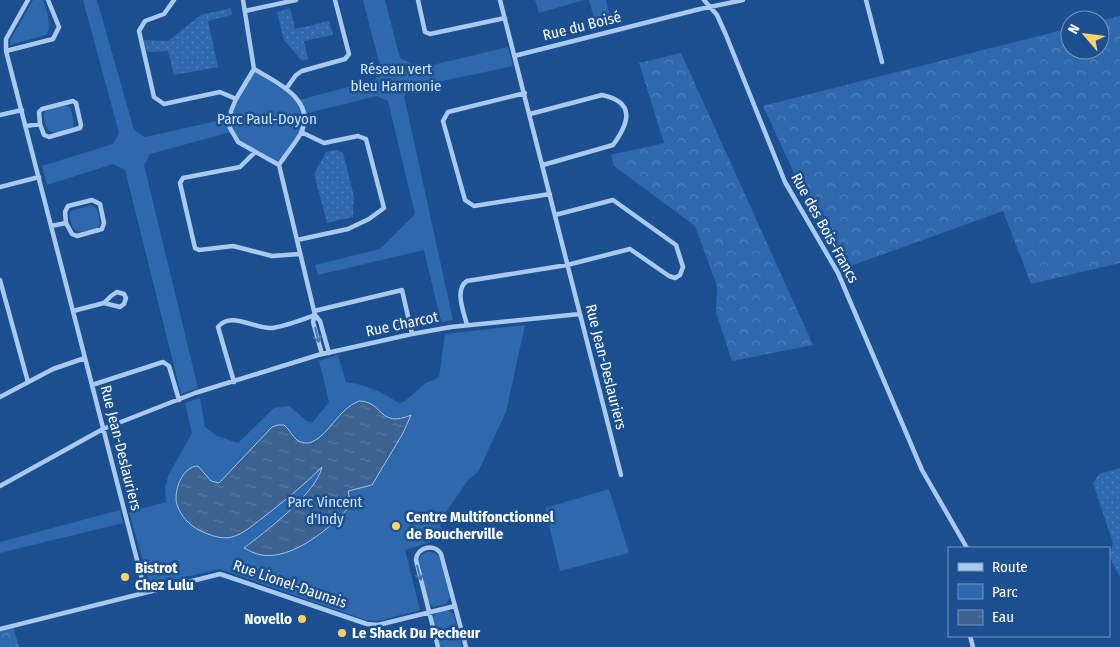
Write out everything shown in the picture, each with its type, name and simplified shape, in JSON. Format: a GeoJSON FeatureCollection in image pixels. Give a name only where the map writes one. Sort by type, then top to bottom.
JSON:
{"type":"FeatureCollection","features":[{"type":"Feature","properties":{"kind":"street"},"geometry":{"type":"LineString","coordinates":[[28,0],[6,39],[6,51],[53,38],[58,27],[48,0]]}},
{"type":"Feature","properties":{"kind":"street"},"geometry":{"type":"LineString","coordinates":[[174,0],[164,14],[145,20],[139,31],[154,97],[164,104],[220,92],[236,99]]}},
{"type":"Feature","properties":{"kind":"street"},"geometry":{"type":"LineString","coordinates":[[243,0],[254,69],[236,99],[231,111],[230,124],[238,142],[278,165],[315,313],[320,321],[328,353]]}},
{"type":"Feature","properties":{"kind":"street"},"geometry":{"type":"LineString","coordinates":[[245,12],[296,0]]}},
{"type":"Feature","properties":{"kind":"street"},"geometry":{"type":"LineString","coordinates":[[286,89],[302,71],[345,59],[349,54],[336,0]]}},
{"type":"Feature","properties":{"kind":"street"},"geometry":{"type":"LineString","coordinates":[[418,0],[425,32],[430,34],[505,18]]}},
{"type":"Feature","properties":{"kind":"street","name":"Rue Jean-Deslauriers"},"geometry":{"type":"LineString","coordinates":[[500,0],[621,475]]}},
{"type":"Feature","properties":{"kind":"street","name":"Rue des Bois-Francs"},"geometry":{"type":"LineString","coordinates":[[704,0],[717,15],[726,35],[785,182],[838,273],[922,470],[966,547]]}},
{"type":"Feature","properties":{"kind":"street","name":"Rue du Boisé"},"geometry":{"type":"LineString","coordinates":[[514,56],[743,0]]}},
{"type":"Feature","properties":{"kind":"street"},"geometry":{"type":"LineString","coordinates":[[866,0],[882,62]]}},
{"type":"Feature","properties":{"kind":"street","name":"Rue Jean-Deslauriers"},"geometry":{"type":"LineString","coordinates":[[6,51],[145,592]]}},
{"type":"Feature","properties":{"kind":"street"},"geometry":{"type":"LineString","coordinates":[[254,69],[286,89],[299,100],[302,106],[304,123],[301,132],[278,165]]}},
{"type":"Feature","properties":{"kind":"street"},"geometry":{"type":"LineString","coordinates":[[525,93],[448,112],[443,121],[465,200],[474,206],[550,194]]}},
{"type":"Feature","properties":{"kind":"street"},"geometry":{"type":"LineString","coordinates":[[530,114],[602,95],[613,98],[624,106],[627,116],[626,124],[613,145],[543,165]]}},
{"type":"Feature","properties":{"kind":"street"},"geometry":{"type":"LineString","coordinates":[[73,101],[76,102],[80,128],[49,137],[44,135],[40,124],[39,112],[42,109],[73,101]]}},
{"type":"Feature","properties":{"kind":"street"},"geometry":{"type":"LineString","coordinates":[[0,115],[22,110]]}},
{"type":"Feature","properties":{"kind":"street"},"geometry":{"type":"LineString","coordinates":[[26,126],[40,124]]}},
{"type":"Feature","properties":{"kind":"street"},"geometry":{"type":"LineString","coordinates":[[297,240],[348,228],[370,219],[384,208],[366,139],[358,136],[324,143],[301,132]]}},
{"type":"Feature","properties":{"kind":"street"},"geometry":{"type":"LineString","coordinates":[[255,152],[240,167],[184,178],[180,183],[195,248],[199,250],[233,246],[272,256],[300,254]]}},
{"type":"Feature","properties":{"kind":"street"},"geometry":{"type":"LineString","coordinates":[[0,187],[39,177]]}},
{"type":"Feature","properties":{"kind":"street"},"geometry":{"type":"LineString","coordinates":[[92,200],[100,204],[104,223],[102,228],[77,236],[72,234],[66,223],[65,212],[68,206],[92,200]]}},
{"type":"Feature","properties":{"kind":"street"},"geometry":{"type":"LineString","coordinates":[[467,325],[460,290],[467,281],[567,265],[630,249],[669,276],[675,278],[680,275],[683,267],[676,245],[613,200],[555,215]]}},
{"type":"Feature","properties":{"kind":"street"},"geometry":{"type":"LineString","coordinates":[[51,226],[66,223]]}},
{"type":"Feature","properties":{"kind":"street"},"geometry":{"type":"LineString","coordinates":[[0,280],[28,382]]}},
{"type":"Feature","properties":{"kind":"street"},"geometry":{"type":"LineString","coordinates":[[234,382],[218,327],[222,322],[228,320],[271,328],[315,313],[402,290],[412,334]]}},
{"type":"Feature","properties":{"kind":"street"},"geometry":{"type":"LineString","coordinates":[[73,311],[104,303],[120,307],[124,304],[126,298],[124,294],[117,292],[104,303]]}},
{"type":"Feature","properties":{"kind":"street"},"geometry":{"type":"LineString","coordinates":[[315,313],[313,322],[322,354]]}},
{"type":"Feature","properties":{"kind":"street","name":"Rue Charcot"},"geometry":{"type":"LineString","coordinates":[[0,486],[104,429],[179,400],[322,354],[412,334],[467,325],[580,314]]}},
{"type":"Feature","properties":{"kind":"street"},"geometry":{"type":"LineString","coordinates":[[0,397],[53,369],[85,358]]}},
{"type":"Feature","properties":{"kind":"street"},"geometry":{"type":"LineString","coordinates":[[92,385],[163,362],[169,366],[179,400]]}},
{"type":"Feature","properties":{"kind":"street"},"geometry":{"type":"LineString","coordinates":[[438,647],[416,558],[418,552],[433,547],[440,552],[466,647]]}},
{"type":"Feature","properties":{"kind":"street","name":"Rue Lionel-Daunais"},"geometry":{"type":"LineString","coordinates":[[0,629],[220,574],[367,624],[378,625],[456,606]]}},
{"type":"Feature","properties":{"kind":"green space"},"geometry":{"type":"Polygon","coordinates":[[[33,0],[43,0],[49,22],[46,35],[10,45],[10,40],[33,0]]]}},
{"type":"Feature","properties":{"kind":"green space"},"geometry":{"type":"Polygon","coordinates":[[[83,0],[97,0],[134,130],[145,137],[230,118],[254,69],[299,100],[375,80],[381,70],[363,0],[385,0],[400,58],[420,68],[508,47],[513,66],[409,88],[404,96],[453,320],[441,322],[424,250],[318,275],[315,265],[380,249],[415,214],[388,101],[377,96],[304,114],[301,132],[279,165],[238,142],[231,132],[150,154],[144,165],[198,388],[181,394],[125,170],[113,164],[47,185],[42,166],[113,144],[119,133],[83,0]]]}},
{"type":"Feature","properties":{"kind":"green space"},"geometry":{"type":"Polygon","coordinates":[[[535,0],[584,0],[539,13],[535,0]]]}},
{"type":"Feature","properties":{"kind":"green space"},"geometry":{"type":"Polygon","coordinates":[[[589,0],[606,0],[611,21],[596,25],[589,0]]]}},
{"type":"Feature","properties":{"kind":"green space"},"geometry":{"type":"Polygon","coordinates":[[[231,8],[232,15],[208,21],[218,67],[174,75],[168,51],[147,52],[143,40],[168,41],[201,15],[231,8]]]}},
{"type":"Feature","properties":{"kind":"green space"},"geometry":{"type":"Polygon","coordinates":[[[290,8],[295,29],[329,21],[333,35],[304,41],[308,59],[302,61],[284,40],[277,12],[290,8]]]}},
{"type":"Feature","properties":{"kind":"green space"},"geometry":{"type":"Polygon","coordinates":[[[1120,16],[1120,263],[1031,284],[1003,211],[845,268],[801,188],[763,106],[1060,31],[1060,60],[1110,60],[1110,18],[1120,16]]]}},
{"type":"Feature","properties":{"kind":"green space"},"geometry":{"type":"Polygon","coordinates":[[[681,53],[813,345],[732,361],[716,312],[717,286],[695,226],[614,166],[611,155],[664,143],[639,63],[681,53]]]}},
{"type":"Feature","properties":{"kind":"green space"},"geometry":{"type":"Polygon","coordinates":[[[65,105],[70,108],[73,116],[74,123],[72,128],[60,132],[49,131],[45,123],[45,111],[65,105]]]}},
{"type":"Feature","properties":{"kind":"green space"},"geometry":{"type":"Polygon","coordinates":[[[337,150],[343,153],[354,197],[353,217],[327,223],[314,174],[326,152],[337,150]]]}},
{"type":"Feature","properties":{"kind":"green space"},"geometry":{"type":"Polygon","coordinates":[[[91,205],[96,208],[99,215],[100,223],[98,228],[82,232],[75,230],[70,220],[71,211],[91,205]]]}},
{"type":"Feature","properties":{"kind":"green space","name":"Parc Vincent d'Indy"},"geometry":{"type":"Polygon","coordinates":[[[525,325],[506,412],[478,472],[468,480],[440,521],[443,538],[405,550],[420,610],[378,621],[366,620],[220,569],[150,585],[129,512],[166,502],[165,486],[169,474],[192,433],[185,403],[200,398],[205,427],[217,436],[238,443],[274,408],[289,406],[307,421],[313,422],[329,402],[319,361],[338,355],[346,382],[373,389],[399,403],[405,401],[426,383],[439,377],[445,334],[525,325]]]}},
{"type":"Feature","properties":{"kind":"green space"},"geometry":{"type":"Polygon","coordinates":[[[1120,468],[1120,577],[1110,558],[1113,543],[1093,483],[1099,474],[1120,468]]]}},
{"type":"Feature","properties":{"kind":"green space"},"geometry":{"type":"Polygon","coordinates":[[[609,489],[629,553],[560,571],[545,508],[609,489]]]}},
{"type":"Feature","properties":{"kind":"green space"},"geometry":{"type":"Polygon","coordinates":[[[120,510],[123,523],[0,553],[0,542],[120,510]]]}},
{"type":"Feature","properties":{"kind":"green space"},"geometry":{"type":"Polygon","coordinates":[[[426,552],[433,552],[439,556],[450,597],[446,604],[433,607],[428,602],[418,563],[420,556],[426,552]]]}},
{"type":"Feature","properties":{"kind":"green space"},"geometry":{"type":"Polygon","coordinates":[[[447,610],[454,615],[462,647],[440,647],[433,618],[436,613],[447,610]]]}},
{"type":"Feature","properties":{"kind":"green space"},"geometry":{"type":"Polygon","coordinates":[[[13,626],[19,647],[0,647],[0,629],[13,626]]]}},
{"type":"Feature","properties":{"kind":"water"},"geometry":{"type":"Polygon","coordinates":[[[359,401],[373,405],[387,417],[393,419],[411,415],[403,433],[372,485],[348,491],[351,505],[323,532],[311,540],[299,547],[274,555],[259,555],[244,548],[277,522],[300,500],[318,478],[322,467],[269,513],[236,536],[228,538],[203,532],[189,523],[181,513],[177,505],[176,493],[180,481],[187,470],[198,466],[211,481],[219,483],[272,427],[284,425],[297,440],[310,443],[324,433],[345,410],[359,401]]]}},
{"type":"Feature","properties":{"kind":"place","name":"Centre Multifonctionnel de Boucherville"},"geometry":{"type":"Point","coordinates":[396,526]}},
{"type":"Feature","properties":{"kind":"place","name":"Bistrot Chez Lulu"},"geometry":{"type":"Point","coordinates":[125,577]}},
{"type":"Feature","properties":{"kind":"place","name":"Novello"},"geometry":{"type":"Point","coordinates":[302,619]}},
{"type":"Feature","properties":{"kind":"place","name":"Le Shack Du Pecheur"},"geometry":{"type":"Point","coordinates":[342,633]}},
{"type":"Feature","properties":{"kind":"park label","name":"Réseau vert bleu Harmonie"},"geometry":{"type":"Point","coordinates":[396,78]}},
{"type":"Feature","properties":{"kind":"park label","name":"Parc Paul-Doyon"},"geometry":{"type":"Point","coordinates":[267,119]}}]}
